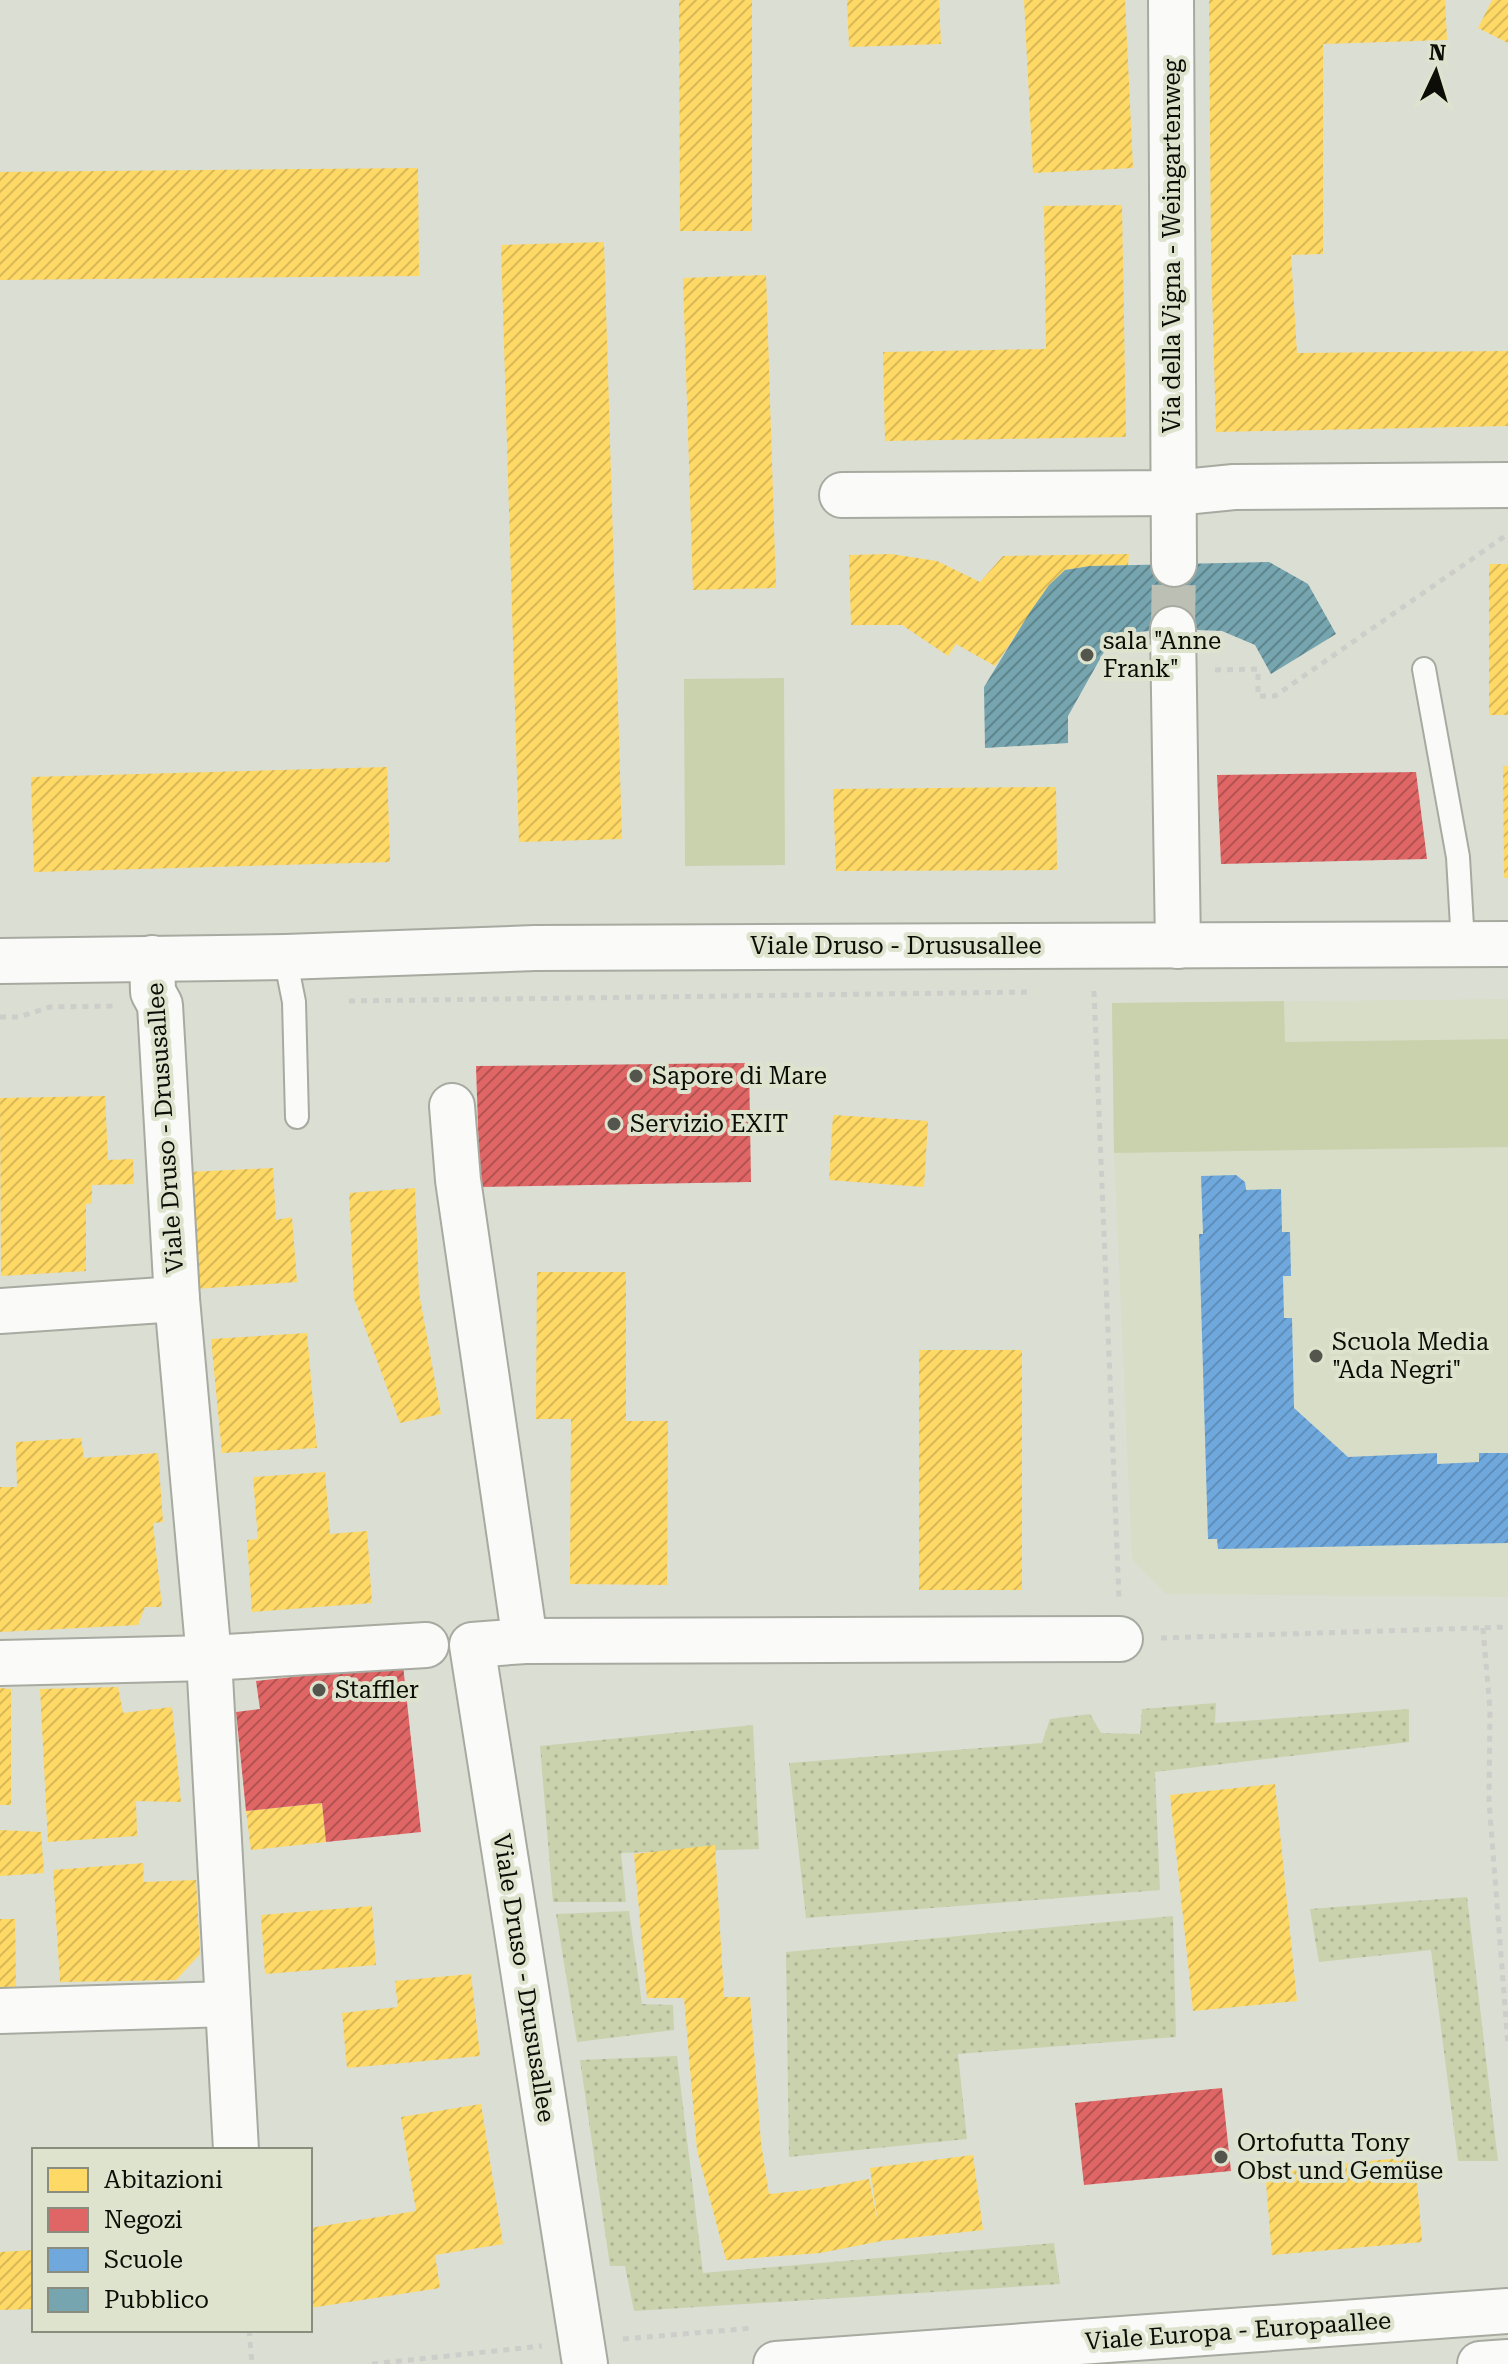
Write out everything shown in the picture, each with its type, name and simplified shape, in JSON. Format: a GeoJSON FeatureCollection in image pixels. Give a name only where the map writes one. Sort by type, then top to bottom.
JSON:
{"type":"FeatureCollection","features":[{"type":"Feature","properties":{"kind":"street","name":"Via della Vigna - Weingartenweg"},"geometry":{"type":"LineString","coordinates":[[1171,0],[1174,564]]}},
{"type":"Feature","properties":{"kind":"street"},"geometry":{"type":"LineString","coordinates":[[842,495],[1174,493],[1234,487],[1508,485]]}},
{"type":"Feature","properties":{"kind":"street"},"geometry":{"type":"LineString","coordinates":[[1174,649],[1178,946]]}},
{"type":"Feature","properties":{"kind":"street","name":"Viale Druso - Drususallee"},"geometry":{"type":"LineString","coordinates":[[0,961],[285,957],[535,948],[1508,944]]}},
{"type":"Feature","properties":{"kind":"street","name":"Viale Druso - Drususallee"},"geometry":{"type":"LineString","coordinates":[[152,958],[153,992],[160,1005],[177,1299],[209,1658],[236,2148]]}},
{"type":"Feature","properties":{"kind":"street"},"geometry":{"type":"LineString","coordinates":[[452,1106],[458,1180],[525,1641]]}},
{"type":"Feature","properties":{"kind":"street","name":"Viale Druso - Drususallee"},"geometry":{"type":"LineString","coordinates":[[0,1311],[177,1299]]}},
{"type":"Feature","properties":{"kind":"street","name":"Viale Druso - Drususallee"},"geometry":{"type":"LineString","coordinates":[[582,2353],[472,1645],[525,1641],[1120,1639]]}},
{"type":"Feature","properties":{"kind":"street"},"geometry":{"type":"LineString","coordinates":[[0,1663],[209,1658],[426,1645]]}},
{"type":"Feature","properties":{"kind":"street"},"geometry":{"type":"LineString","coordinates":[[0,2011],[228,2004]]}},
{"type":"Feature","properties":{"kind":"street","name":"Viale Europa - Europaallee"},"geometry":{"type":"LineString","coordinates":[[776,2364],[1508,2311]]}},
{"type":"Feature","properties":{"kind":"street"},"geometry":{"type":"LineString","coordinates":[[1480,2364],[1508,2362]]}},
{"type":"Feature","properties":{"kind":"lane"},"geometry":{"type":"LineString","coordinates":[[1424,669],[1458,857],[1463,944]]}},
{"type":"Feature","properties":{"kind":"lane"},"geometry":{"type":"LineString","coordinates":[[285,957],[294,1002],[297,1117]]}},
{"type":"Feature","properties":{"kind":"path"},"geometry":{"type":"LineString","coordinates":[[1174,649],[1258,669],[1258,696],[1275,696],[1508,534]]}},
{"type":"Feature","properties":{"kind":"path"},"geometry":{"type":"LineString","coordinates":[[1094,991],[1120,1639],[1508,1627]]}},
{"type":"Feature","properties":{"kind":"path"},"geometry":{"type":"LineString","coordinates":[[294,1002],[1046,992]]}},
{"type":"Feature","properties":{"kind":"path"},"geometry":{"type":"LineString","coordinates":[[0,1017],[19,1017],[50,1007],[160,1005]]}},
{"type":"Feature","properties":{"kind":"path"},"geometry":{"type":"LineString","coordinates":[[1483,1628],[1490,1710],[1489,1801],[1508,2045]]}},
{"type":"Feature","properties":{"kind":"path"},"geometry":{"type":"LineString","coordinates":[[249,2332],[252,2364]]}},
{"type":"Feature","properties":{"kind":"path"},"geometry":{"type":"LineString","coordinates":[[372,2364],[582,2353]]}},
{"type":"Feature","properties":{"kind":"shaded area","name":"Scuola Media \"Ada Negri\""},"geometry":{"type":"Polygon","coordinates":[[[1508,999],[1508,1597],[1166,1594],[1132,1560],[1114,1153],[1112,1003],[1508,999]]]}},
{"type":"Feature","properties":{"kind":"green space"},"geometry":{"type":"Polygon","coordinates":[[[784,678],[785,865],[685,866],[684,679],[784,678]]]}},
{"type":"Feature","properties":{"kind":"green space"},"geometry":{"type":"Polygon","coordinates":[[[1284,1001],[1285,1042],[1508,1039],[1508,1147],[1114,1153],[1112,1003],[1284,1001]]]}},
{"type":"Feature","properties":{"kind":"green space"},"geometry":{"type":"Polygon","coordinates":[[[1216,1703],[1215,1723],[1409,1709],[1409,1742],[1155,1772],[1160,1890],[806,1918],[789,1763],[1042,1743],[1050,1719],[1090,1714],[1101,1733],[1140,1734],[1142,1709],[1216,1703]]]}},
{"type":"Feature","properties":{"kind":"green space"},"geometry":{"type":"Polygon","coordinates":[[[753,1725],[759,1849],[621,1853],[626,1902],[553,1902],[540,1746],[753,1725]]]}},
{"type":"Feature","properties":{"kind":"green space"},"geometry":{"type":"Polygon","coordinates":[[[1467,1897],[1498,2161],[1458,2161],[1431,1950],[1319,1962],[1310,1909],[1467,1897]]]}},
{"type":"Feature","properties":{"kind":"green space"},"geometry":{"type":"Polygon","coordinates":[[[629,1911],[642,2004],[673,2005],[674,2030],[577,2042],[556,1914],[629,1911]]]}},
{"type":"Feature","properties":{"kind":"green space"},"geometry":{"type":"Polygon","coordinates":[[[1173,1916],[1176,2037],[958,2054],[967,2139],[789,2157],[786,1952],[1173,1916]]]}},
{"type":"Feature","properties":{"kind":"green space"},"geometry":{"type":"Polygon","coordinates":[[[677,2056],[703,2273],[1054,2243],[1060,2284],[634,2311],[625,2266],[610,2266],[580,2060],[677,2056]]]}},
{"type":"Feature","properties":{"kind":"building: Abitazioni"},"geometry":{"type":"Polygon","coordinates":[[[679,0],[752,0],[752,231],[680,231],[679,0]]]}},
{"type":"Feature","properties":{"kind":"building: Abitazioni"},"geometry":{"type":"Polygon","coordinates":[[[847,0],[939,0],[941,44],[849,47],[847,0]]]}},
{"type":"Feature","properties":{"kind":"building: Abitazioni"},"geometry":{"type":"Polygon","coordinates":[[[1024,0],[1125,0],[1133,168],[1033,173],[1024,0]]]}},
{"type":"Feature","properties":{"kind":"building: Abitazioni"},"geometry":{"type":"Polygon","coordinates":[[[1209,0],[1445,0],[1447,40],[1323,44],[1323,254],[1291,255],[1297,353],[1508,351],[1508,426],[1216,432],[1209,0]]]}},
{"type":"Feature","properties":{"kind":"building: Abitazioni"},"geometry":{"type":"Polygon","coordinates":[[[1492,0],[1508,0],[1508,43],[1478,28],[1492,0]]]}},
{"type":"Feature","properties":{"kind":"building: Abitazioni"},"geometry":{"type":"Polygon","coordinates":[[[418,168],[419,276],[0,280],[0,172],[418,168]]]}},
{"type":"Feature","properties":{"kind":"building: Abitazioni"},"geometry":{"type":"Polygon","coordinates":[[[1122,205],[1126,437],[885,441],[883,352],[1046,349],[1044,206],[1122,205]]]}},
{"type":"Feature","properties":{"kind":"building: Abitazioni"},"geometry":{"type":"Polygon","coordinates":[[[604,242],[622,839],[519,842],[501,245],[604,242]]]}},
{"type":"Feature","properties":{"kind":"building: Abitazioni"},"geometry":{"type":"Polygon","coordinates":[[[766,275],[776,588],[693,590],[683,278],[766,275]]]}},
{"type":"Feature","properties":{"kind":"building: Abitazioni"},"geometry":{"type":"Polygon","coordinates":[[[891,554],[937,561],[980,582],[1003,556],[1129,554],[1128,565],[1065,570],[1049,585],[995,666],[956,644],[948,656],[902,625],[851,625],[849,555],[891,554]]]}},
{"type":"Feature","properties":{"kind":"building: Abitazioni"},"geometry":{"type":"Polygon","coordinates":[[[1489,564],[1508,564],[1508,715],[1489,715],[1489,564]]]}},
{"type":"Feature","properties":{"kind":"building: Abitazioni"},"geometry":{"type":"Polygon","coordinates":[[[1503,766],[1508,766],[1508,878],[1504,878],[1503,766]]]}},
{"type":"Feature","properties":{"kind":"building: Abitazioni"},"geometry":{"type":"Polygon","coordinates":[[[387,767],[390,862],[34,872],[31,777],[387,767]]]}},
{"type":"Feature","properties":{"kind":"building: Abitazioni"},"geometry":{"type":"Polygon","coordinates":[[[1056,787],[1057,870],[836,871],[833,789],[1056,787]]]}},
{"type":"Feature","properties":{"kind":"building: Abitazioni"},"geometry":{"type":"Polygon","coordinates":[[[105,1096],[108,1160],[133,1159],[134,1184],[92,1185],[92,1203],[86,1204],[86,1271],[1,1276],[0,1098],[105,1096]]]}},
{"type":"Feature","properties":{"kind":"building: Abitazioni"},"geometry":{"type":"Polygon","coordinates":[[[833,1115],[928,1121],[924,1187],[829,1180],[833,1115]]]}},
{"type":"Feature","properties":{"kind":"building: Abitazioni"},"geometry":{"type":"Polygon","coordinates":[[[273,1168],[276,1220],[292,1217],[297,1282],[195,1289],[188,1172],[273,1168]]]}},
{"type":"Feature","properties":{"kind":"building: Abitazioni"},"geometry":{"type":"Polygon","coordinates":[[[415,1188],[419,1293],[441,1414],[400,1423],[354,1298],[349,1193],[415,1188]]]}},
{"type":"Feature","properties":{"kind":"building: Abitazioni"},"geometry":{"type":"Polygon","coordinates":[[[537,1272],[626,1272],[626,1421],[668,1421],[667,1585],[570,1584],[571,1419],[536,1419],[537,1272]]]}},
{"type":"Feature","properties":{"kind":"building: Abitazioni"},"geometry":{"type":"Polygon","coordinates":[[[307,1333],[317,1448],[222,1453],[211,1339],[307,1333]]]}},
{"type":"Feature","properties":{"kind":"building: Abitazioni"},"geometry":{"type":"Polygon","coordinates":[[[919,1350],[1022,1350],[1022,1590],[919,1590],[919,1350]]]}},
{"type":"Feature","properties":{"kind":"building: Abitazioni"},"geometry":{"type":"Polygon","coordinates":[[[81,1438],[84,1458],[158,1453],[163,1522],[153,1523],[162,1607],[145,1607],[138,1625],[0,1632],[0,1487],[17,1487],[16,1442],[81,1438]]]}},
{"type":"Feature","properties":{"kind":"building: Abitazioni"},"geometry":{"type":"Polygon","coordinates":[[[325,1472],[330,1534],[367,1531],[372,1603],[252,1612],[247,1540],[258,1539],[253,1477],[325,1472]]]}},
{"type":"Feature","properties":{"kind":"building: Abitazioni"},"geometry":{"type":"Polygon","coordinates":[[[118,1687],[123,1713],[172,1707],[181,1802],[136,1801],[137,1836],[48,1842],[40,1689],[118,1687]]]}},
{"type":"Feature","properties":{"kind":"building: Abitazioni"},"geometry":{"type":"Polygon","coordinates":[[[0,1688],[11,1689],[11,1805],[0,1805],[0,1688]]]}},
{"type":"Feature","properties":{"kind":"building: Abitazioni"},"geometry":{"type":"Polygon","coordinates":[[[1275,1784],[1297,2001],[1193,2011],[1170,1795],[1275,1784]]]}},
{"type":"Feature","properties":{"kind":"building: Abitazioni"},"geometry":{"type":"Polygon","coordinates":[[[322,1803],[326,1842],[251,1850],[246,1811],[322,1803]]]}},
{"type":"Feature","properties":{"kind":"building: Abitazioni"},"geometry":{"type":"Polygon","coordinates":[[[0,1830],[41,1832],[44,1873],[0,1876],[0,1830]]]}},
{"type":"Feature","properties":{"kind":"building: Abitazioni"},"geometry":{"type":"Polygon","coordinates":[[[715,1845],[724,1997],[750,1997],[761,2143],[769,2194],[869,2179],[878,2223],[870,2168],[973,2155],[983,2230],[881,2241],[820,2253],[726,2260],[697,2150],[684,1998],[647,1998],[634,1854],[715,1845]]]}},
{"type":"Feature","properties":{"kind":"building: Abitazioni"},"geometry":{"type":"Polygon","coordinates":[[[144,1863],[143,1882],[196,1880],[200,1954],[176,1980],[60,1982],[53,1870],[144,1863]]]}},
{"type":"Feature","properties":{"kind":"building: Abitazioni"},"geometry":{"type":"Polygon","coordinates":[[[372,1906],[376,1965],[265,1974],[261,1915],[372,1906]]]}},
{"type":"Feature","properties":{"kind":"building: Abitazioni"},"geometry":{"type":"Polygon","coordinates":[[[0,1919],[15,1919],[16,1989],[0,1989],[0,1919]]]}},
{"type":"Feature","properties":{"kind":"building: Abitazioni"},"geometry":{"type":"Polygon","coordinates":[[[471,1974],[480,2056],[347,2068],[342,2013],[398,2007],[395,1981],[471,1974]]]}},
{"type":"Feature","properties":{"kind":"building: Abitazioni"},"geometry":{"type":"Polygon","coordinates":[[[481,2104],[503,2244],[435,2255],[440,2288],[312,2308],[312,2228],[416,2211],[401,2117],[481,2104]]]}},
{"type":"Feature","properties":{"kind":"building: Abitazioni"},"geometry":{"type":"Polygon","coordinates":[[[1415,2157],[1422,2242],[1272,2255],[1265,2170],[1415,2157]]]}},
{"type":"Feature","properties":{"kind":"building: Abitazioni"},"geometry":{"type":"Polygon","coordinates":[[[32,2250],[32,2309],[0,2310],[0,2252],[32,2250]]]}},
{"type":"Feature","properties":{"kind":"building: Negozi"},"geometry":{"type":"Polygon","coordinates":[[[1416,772],[1427,859],[1221,864],[1217,775],[1416,772]]]}},
{"type":"Feature","properties":{"kind":"building: Negozi","name":"Servizio EXIT"},"geometry":{"type":"Polygon","coordinates":[[[749,1063],[751,1182],[480,1187],[476,1066],[749,1063]]]}},
{"type":"Feature","properties":{"kind":"building: Negozi"},"geometry":{"type":"Polygon","coordinates":[[[403,1665],[421,1832],[326,1842],[322,1803],[246,1811],[236,1712],[260,1709],[256,1681],[403,1665]]]}},
{"type":"Feature","properties":{"kind":"building: Negozi"},"geometry":{"type":"Polygon","coordinates":[[[1222,2088],[1231,2171],[1084,2185],[1075,2103],[1222,2088]]]}},
{"type":"Feature","properties":{"kind":"building: Scuole"},"geometry":{"type":"Polygon","coordinates":[[[1236,1175],[1245,1182],[1246,1190],[1281,1189],[1282,1232],[1290,1232],[1291,1276],[1283,1276],[1284,1318],[1292,1318],[1294,1408],[1348,1457],[1437,1453],[1437,1464],[1479,1462],[1479,1453],[1508,1453],[1508,1543],[1218,1549],[1217,1539],[1208,1539],[1199,1234],[1203,1234],[1201,1176],[1236,1175]]]}},
{"type":"Feature","properties":{"kind":"building: Pubblico"},"geometry":{"type":"Polygon","coordinates":[[[1269,562],[1308,584],[1336,634],[1271,674],[1255,645],[1222,631],[1173,629],[1114,634],[1068,716],[1068,743],[985,748],[984,687],[1030,612],[1049,585],[1065,570],[1090,566],[1269,562]]]}},
{"type":"Feature","properties":{"kind":"tunnel"},"geometry":{"type":"LineString","coordinates":[[1173,629],[1174,564]]}},
{"type":"Feature","properties":{"kind":"place","name":"sala \"Anne Frank\""},"geometry":{"type":"Point","coordinates":[1087,655]}},
{"type":"Feature","properties":{"kind":"place","name":"Sapore di Mare"},"geometry":{"type":"Point","coordinates":[636,1076]}},
{"type":"Feature","properties":{"kind":"place","name":"Servizio EXIT"},"geometry":{"type":"Point","coordinates":[614,1124]}},
{"type":"Feature","properties":{"kind":"place","name":"Scuola Media \"Ada Negri\""},"geometry":{"type":"Point","coordinates":[1316,1356]}},
{"type":"Feature","properties":{"kind":"place","name":"Staffler"},"geometry":{"type":"Point","coordinates":[319,1690]}},
{"type":"Feature","properties":{"kind":"place","name":"Ortofutta Tony Obst und Gemüse"},"geometry":{"type":"Point","coordinates":[1221,2157]}}]}
